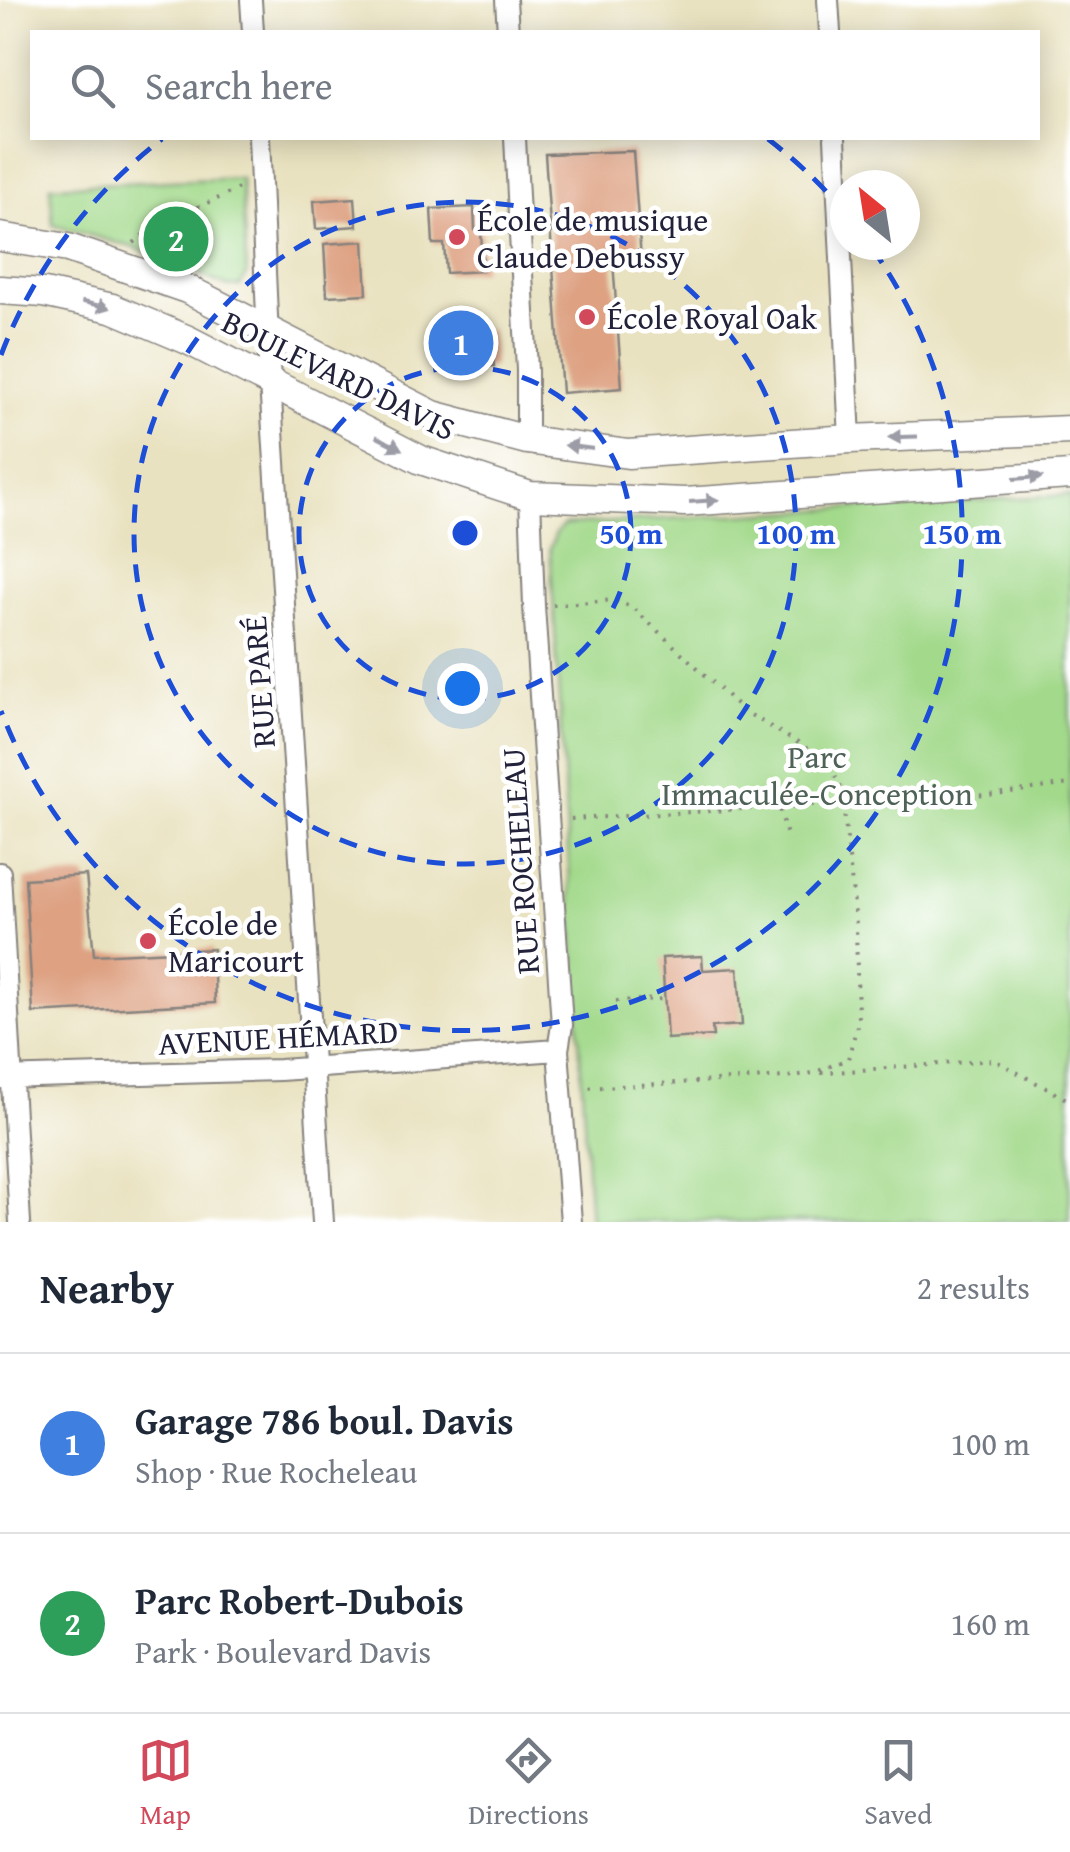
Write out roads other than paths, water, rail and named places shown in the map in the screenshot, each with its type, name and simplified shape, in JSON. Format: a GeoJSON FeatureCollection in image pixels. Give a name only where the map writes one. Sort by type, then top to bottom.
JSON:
{"type":"FeatureCollection","features":[{"type":"Feature","properties":{"kind":"street"},"geometry":{"type":"LineString","coordinates":[[250,0],[252,30]]}},
{"type":"Feature","properties":{"kind":"street"},"geometry":{"type":"LineString","coordinates":[[506,0],[508,30]]}},
{"type":"Feature","properties":{"kind":"street"},"geometry":{"type":"LineString","coordinates":[[828,0],[830,30]]}},
{"type":"Feature","properties":{"kind":"street","name":"RUE PARÉ"},"geometry":{"type":"LineString","coordinates":[[259,140],[270,383],[322,1222]]}},
{"type":"Feature","properties":{"kind":"street"},"geometry":{"type":"LineString","coordinates":[[515,140],[527,440]]}},
{"type":"Feature","properties":{"kind":"street"},"geometry":{"type":"LineString","coordinates":[[835,140],[850,439]]}},
{"type":"Feature","properties":{"kind":"street","name":"BOULEVARD DAVIS"},"geometry":{"type":"LineString","coordinates":[[0,238],[68,248],[187,290],[433,415],[527,440],[628,454],[1070,430]]}},
{"type":"Feature","properties":{"kind":"street","name":"BOULEVARD DAVIS"},"geometry":{"type":"LineString","coordinates":[[0,290],[44,293],[112,308],[188,340],[421,460],[530,496],[686,502],[1070,474]]}},
{"type":"Feature","properties":{"kind":"street","name":"RUE ROCHELEAU"},"geometry":{"type":"LineString","coordinates":[[530,496],[562,1026],[558,1050],[572,1222]]}},
{"type":"Feature","properties":{"kind":"street"},"geometry":{"type":"LineString","coordinates":[[0,873],[5,1078],[20,1222]]}},
{"type":"Feature","properties":{"kind":"street","name":"AVENUE HÉMARD"},"geometry":{"type":"LineString","coordinates":[[5,1078],[314,1068],[558,1050]]}},
{"type":"Feature","properties":{"kind":"place","name":"École de musique Claude Debussy"},"geometry":{"type":"Point","coordinates":[457,237]}},
{"type":"Feature","properties":{"kind":"place","name":"Parc Robert-Dubois"},"geometry":{"type":"Point","coordinates":[176,239]}},
{"type":"Feature","properties":{"kind":"place","name":"École Royal Oak"},"geometry":{"type":"Point","coordinates":[587,317]}},
{"type":"Feature","properties":{"kind":"place","name":"Garage 786 boul. Davis"},"geometry":{"type":"Point","coordinates":[461,343]}},
{"type":"Feature","properties":{"kind":"place","name":"École de Maricourt"},"geometry":{"type":"Point","coordinates":[148,941]}},
{"type":"Feature","properties":{"kind":"park label","name":"Parc Immaculée-Conception"},"geometry":{"type":"Point","coordinates":[817,774]}}]}
